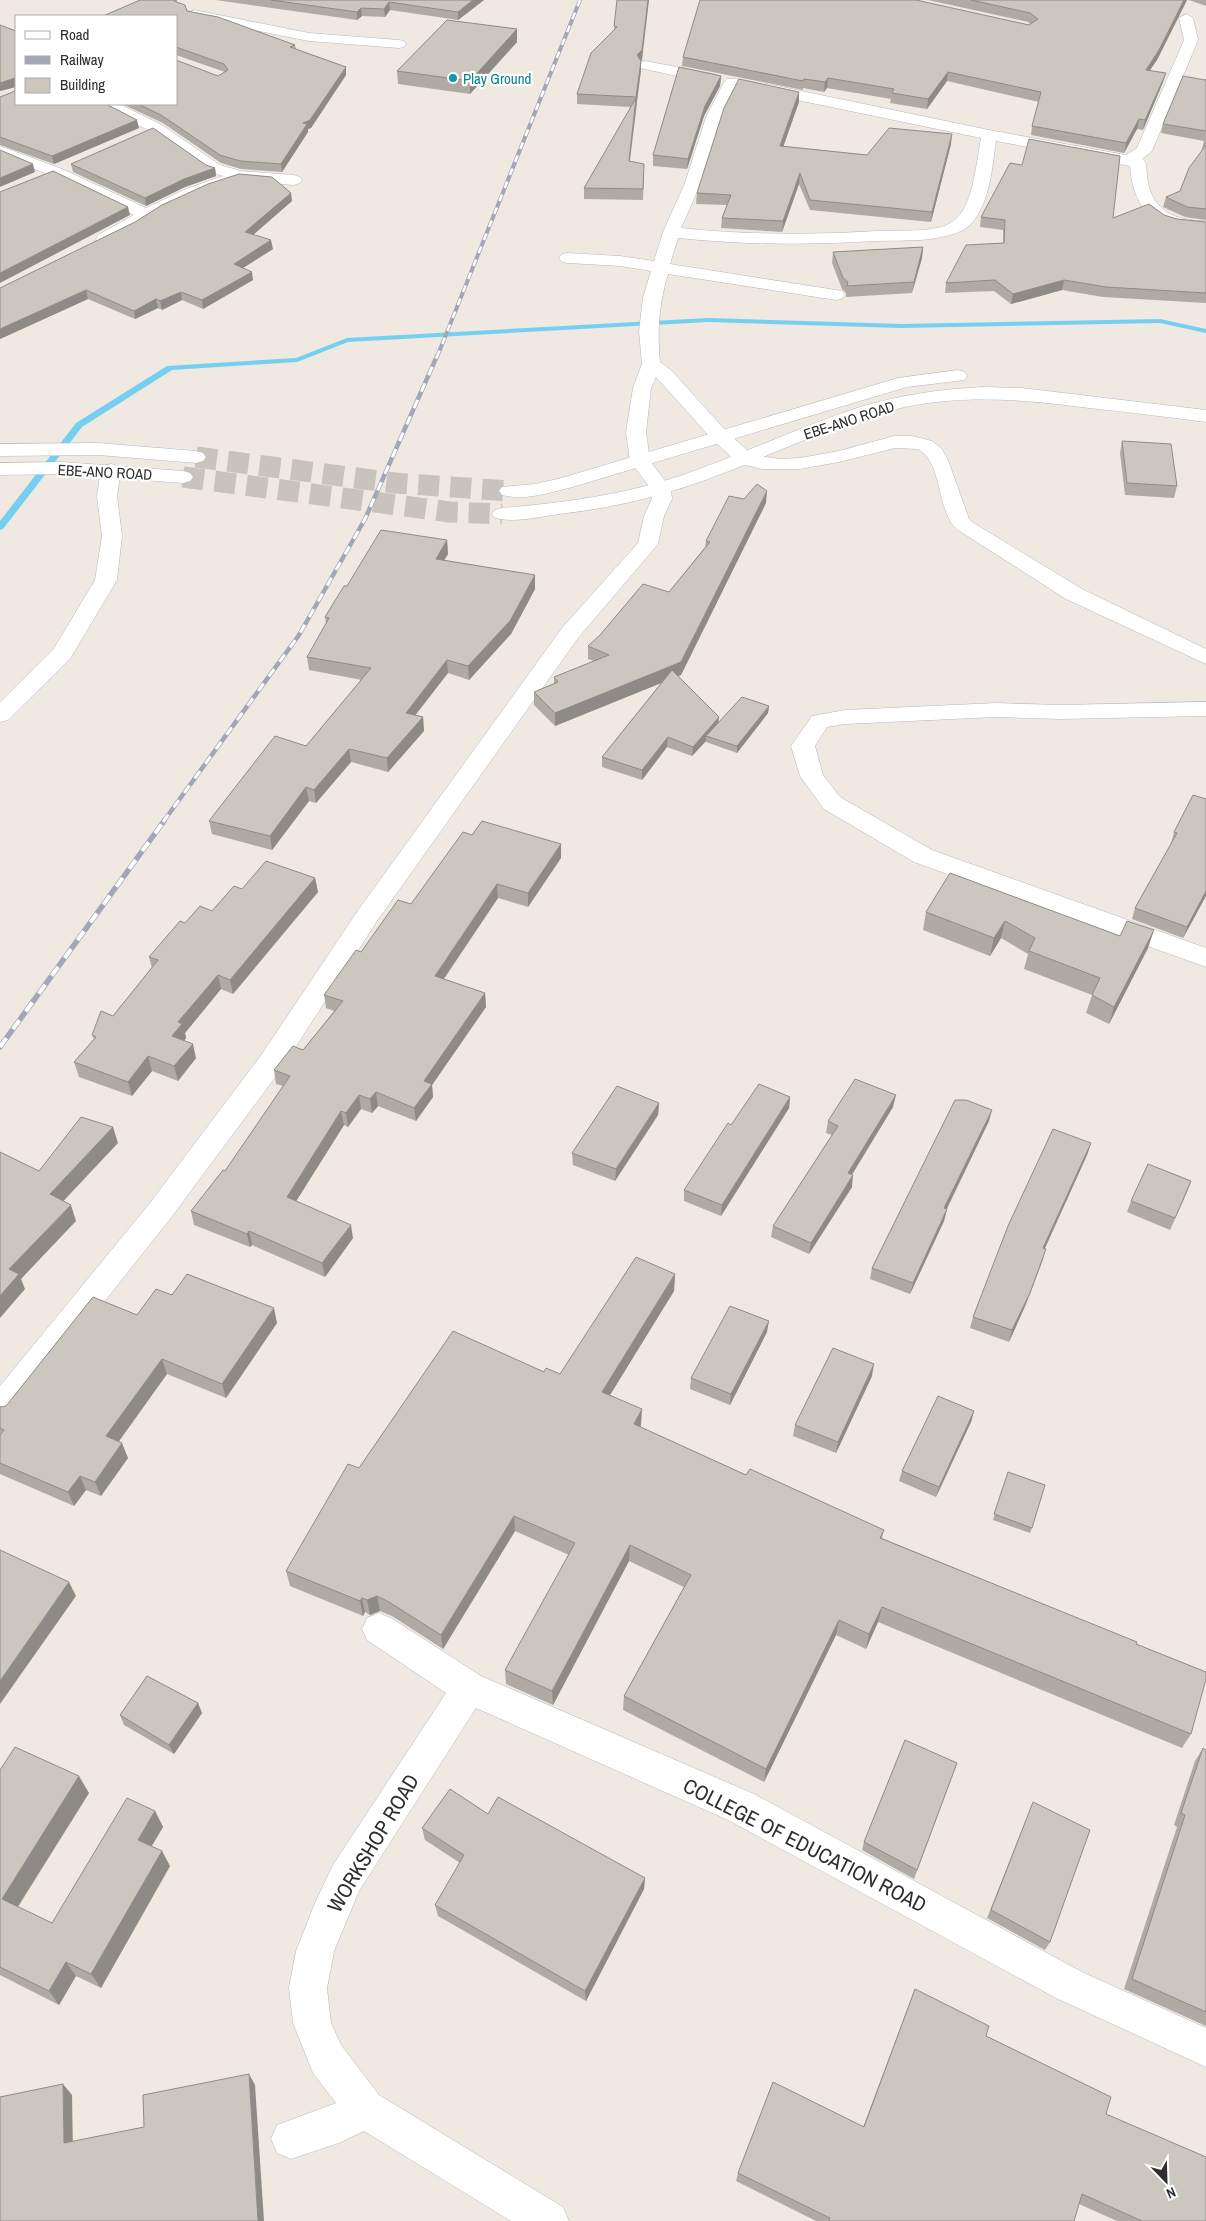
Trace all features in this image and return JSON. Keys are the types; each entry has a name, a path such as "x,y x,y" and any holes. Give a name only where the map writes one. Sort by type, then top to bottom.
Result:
{"street":[{"path":"214,4 189,16 309,37 399,44"},
{"path":"1128,160 1144,151 1192,40 1195,17"},
{"path":"645,65 989,135 1128,160 1138,163 1146,203 1155,214 1180,224 1206,226"},
{"path":"0,1409 160,1210 260,1077 368,915 570,633 648,544 654,516 662,499 661,488 640,461 636,432 642,388 651,364 648,331 652,298 671,232 694,183 714,117 732,82"},
{"path":"109,105 156,128 214,168 240,176 294,180"},
{"path":"138,136 156,128"},
{"path":"671,232 714,238 782,240 928,234 953,228 970,214 983,172 989,135"},
{"path":"0,151 56,172 146,214"},
{"path":"32,182 74,164"},
{"path":"87,248 130,225 146,214 193,190 214,182 240,176"},
{"path":"568,258 620,261 836,296"},
{"path":"651,364 670,381 744,459 804,464 894,442 907,441 928,446 934,452 947,482 960,522 965,526 1074,594 1206,658"},
{"name":"EBE-ANO ROAD","path":"509,491 534,490 562,484 905,382 946,377 996,376 1206,398"},
{"name":"EBE-ANO ROAD","path":"502,514 537,511 595,502 661,488 744,459 869,411 949,394 971,392 1022,394 1206,416"},
{"name":"EBE-ANO ROAD","path":"0,450 57,448 154,452 196,457"},
{"name":"EBE-ANO ROAD","path":"0,469 62,468 111,470 183,477"},
{"path":"0,715 62,654 106,580 112,536 107,496 111,470"},
{"path":"1206,709 1060,712 996,710 845,717 820,721 803,746 812,776 832,803 922,856 1206,958"},
{"name":"COLLEGE OF EDUCATION ROAD","path":"378,1630 469,1688 741,1807 1069,1985 1206,2048"},
{"name":"WORKSHOP ROAD","path":"469,1688 346,1878 314,1951 308,1988 312,2023 327,2059 365,2109 550,2221"},
{"path":"292,2139 339,2123 365,2109"}],"building":[{"path":"140,0 174,0 185,5 187,11 218,17 295,45 290,47 346,67 310,120 303,123 307,124 281,164 240,161 220,155 161,115 140,105 178,105 178,61 218,76 228,70 224,64 178,48 178,15 105,15"},
{"path":"271,0 473,0 458,12 389,2 384,9 361,8 357,12"},
{"path":"617,0 648,0 642,50 637,55 641,61 636,97 577,94 591,53 617,27 614,26"},
{"path":"700,0 916,0 1029,25 1038,19 1030,13 971,0 1184,0 1159,50 1146,70 1166,73 1145,120 1139,119 1126,143 1032,126 1041,92 948,72 928,99 892,93 894,89 828,78 825,82 804,79 803,81 683,57"},
{"path":"447,20 517,29 470,81 397,71"},
{"path":"0,25 15,31 15,78 0,83"},
{"path":"679,67 721,76 705,106 688,159 653,155"},
{"path":"1183,76 1206,79 1206,131 1163,124"},
{"path":"739,79 799,92 780,146 867,155 889,128 952,134 932,212 810,200 800,173 783,221 722,218 731,195 697,193 724,108"},
{"path":"15,91 15,105 108,105 137,120 52,156 0,137 0,97"},
{"path":"636,98 629,161 644,164 643,189 584,188"},
{"path":"153,128 206,165 215,168 184,179 145,198 71,164"},
{"path":"1029,139 1120,156 1113,218 1149,204 1164,215 1177,219 1206,222 1206,293 1106,287 1064,280 1013,294 995,280 946,283 966,245 1004,243 1005,220 981,217 1010,163 1022,165"},
{"path":"1206,145 1206,209 1187,207 1166,197 1180,191 1189,168"},
{"path":"0,150 33,164 0,178"},
{"path":"53,171 128,207 0,273 0,192"},
{"path":"239,174 272,177 291,193 245,232 271,240 234,264 252,272 202,300 181,292 160,301 156,299 134,311 86,290 0,329 0,288 135,222 162,205 208,184"},
{"path":"923,247 914,282 847,286 848,282 843,278 833,252"},
{"path":"1122,441 1171,444 1177,486 1127,483"},
{"path":"757,484 767,491 681,662 555,713 534,692 558,682 554,677 609,655 588,646 600,635 643,584 669,592 710,542 706,541 729,496 744,499"},
{"path":"381,530 447,540 436,559 535,575 510,621 468,666 447,660 406,713 423,717 387,758 349,749 314,790 306,787 270,836 209,821 275,736 306,746 371,668 307,657 329,618 325,617 344,586 347,586"},
{"path":"672,670 719,717 693,747 668,737 642,770 602,757"},
{"path":"742,697 769,706 737,746 706,736"},
{"path":"1193,795 1206,799 1206,891 1187,927 1135,908 1177,833 1174,832"},
{"path":"482,821 561,844 528,893 497,884 435,976 485,993 424,1081 432,1084 414,1108 376,1092 370,1099 359,1095 346,1113 341,1111 287,1197 351,1225 322,1263 249,1231 247,1234 191,1211 223,1170 225,1171 290,1076 274,1070 293,1046 303,1050 343,1001 324,995 356,950 361,952 398,900 411,904 463,832 472,835"},
{"path":"266,861 315,878 230,980 218,975 178,1022 182,1024 172,1036 193,1044 174,1066 148,1056 128,1082 74,1062 96,1037 92,1035 101,1011 113,1016 158,960 149,957 180,921 185,923 200,906 212,911 234,886 242,889"},
{"path":"950,873 1120,936 1127,921 1154,930 1114,1007 1092,995 1100,978 1029,951 1035,938 1005,921 994,938 926,912"},
{"path":"855,1079 896,1095 848,1173 853,1175 811,1243 773,1226 838,1126 828,1121"},
{"path":"759,1084 790,1097 722,1205 684,1190 728,1123 731,1125"},
{"path":"617,1086 659,1103 616,1169 572,1153"},
{"path":"955,1100 966,1100 992,1110 944,1208 947,1209 913,1283 872,1268"},
{"path":"81,1117 113,1127 50,1194 71,1205 9,1269 19,1274 0,1296 0,1152 39,1171"},
{"path":"1053,1129 1091,1143 1043,1248 1046,1249 1030,1293 1012,1330 973,1317 1008,1226"},
{"path":"1148,1164 1191,1181 1175,1218 1131,1201"},
{"path":"636,1257 675,1274 602,1392 642,1409 634,1424 746,1475 750,1469 884,1530 880,1538 1137,1642 1136,1644 1206,1672 1206,1679 1191,1734 882,1607 869,1634 839,1620 766,1769 624,1696 691,1575 630,1545 552,1691 505,1670 575,1543 514,1516 441,1635 377,1596 367,1600 362,1598 360,1601 286,1571 348,1464 359,1468 453,1331 544,1372 546,1368 560,1374"},
{"path":"187,1274 274,1308 222,1384 162,1359 106,1436 122,1443 95,1482 80,1476 68,1492 0,1463 0,1435 4,1430 0,1428 0,1407 6,1406 93,1297 137,1315 156,1289 172,1295"},
{"path":"730,1306 769,1321 731,1394 691,1378"},
{"path":"833,1348 874,1364 838,1442 795,1425"},
{"path":"938,1396 974,1411 939,1487 902,1471"},
{"path":"1008,1472 1045,1485 1032,1528 994,1514"},
{"path":"0,1550 69,1582 0,1681"},
{"path":"147,1676 198,1703 169,1745 120,1715"},
{"path":"905,1740 957,1763 917,1870 864,1842"},
{"path":"15,1747 79,1776 2,1899 52,1923 127,1798 155,1811 138,1840 162,1851 91,1974 66,1962 49,1991 0,1967 0,1770"},
{"path":"1203,1748 1206,1750 1206,2012 1132,1979 1185,1815 1181,1813"},
{"path":"450,1789 488,1814 498,1797 645,1878 585,1991 435,1905 464,1855 422,1828"},
{"path":"1033,1802 1090,1830 1050,1942 991,1910"},
{"path":"915,1989 989,2026 986,2036 1111,2097 1106,2114 1206,2157 1206,2221 1142,2221 1082,2194 1074,2221 829,2221 830,2218 738,2173 773,2082 864,2127"},
{"path":"249,2074 258,2221 0,2221 0,2097 63,2084 64,2143 144,2127 143,2095"}],"waterway":[{"path":"0,527 79,425 170,368 297,360 347,340 708,320 901,326 1160,321 1206,331"}],"tunnel":[{"path":"196,457 395,483 509,491"},
{"path":"183,477 450,512 502,514"}],"railway":[{"path":"437,357 580,0"},
{"path":"163,822 299,635 365,519 437,356"},
{"path":"0,1047 164,821"}],"place":[{"name":"Play Ground","path":"453,78"}]}
